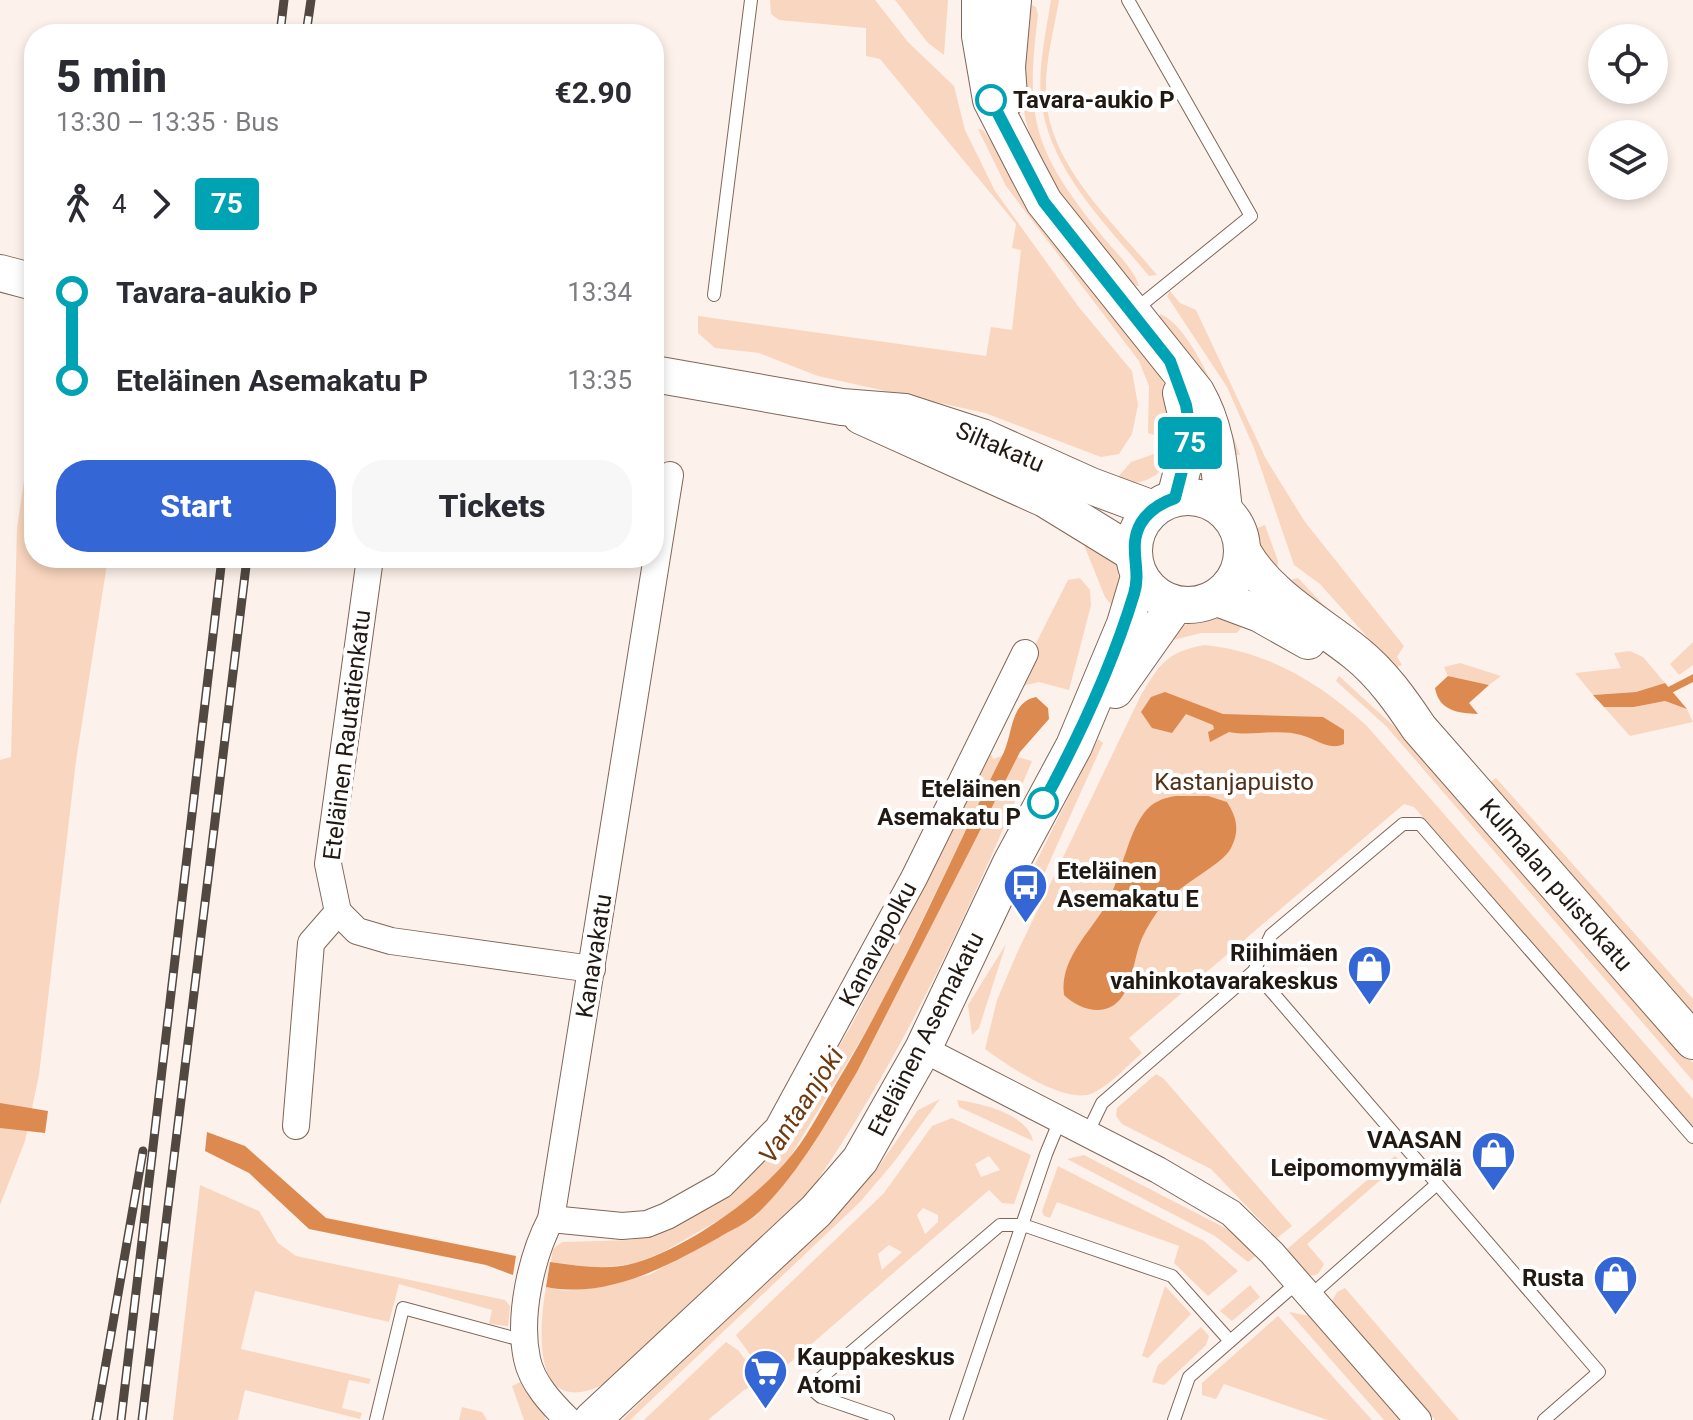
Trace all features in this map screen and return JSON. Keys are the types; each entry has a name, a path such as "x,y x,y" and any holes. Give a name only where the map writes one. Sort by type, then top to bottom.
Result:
{"street":[{"path":"980,0 980,36 991,100 1044,202 1130,314 1196,392 1213,426 1224,510"},
{"path":"1013,0 1007,67 1015,146"},
{"path":"1164,503 1201,499 1224,510 1234,522 1243,552 1236,578 1217,598 1189,606 1175,605 1149,590 1136,565 1142,521 1164,503 1191,436 1186,405 1170,361"},
{"name":"Siltakatu","path":"664,376 842,407 905,412 944,423 1101,491 1164,503"},
{"name":"Siltakatu","path":"842,407 1045,499 1136,565"},
{"name":"Kanavakatu","path":"664,513 670,475"},
{"name":"Kulmalan puistokatu","path":"1243,552 1256,574 1274,592 1359,655 1393,690 1419,728 1693,1041"},
{"name":"Eteläinen Asemakatu","path":"592,1420 839,1186 874,1137 923,1049 1011,863 1074,746 1125,624 1136,565"},
{"name":"Eteläinen Rautatienkatu","path":"338,912 328,864 369,568"},
{"name":"Kanavakatu","path":"568,1420 539,1386 527,1361 525,1342 529,1292 538,1243 551,1219 655,568"},
{"name":"Kulmalan puistokatu","path":"1217,598 1260,614 1322,649 1419,728"},
{"name":"Eteläinen Asemakatu","path":"1074,746 1175,605"},
{"name":"Kanavapolku","path":"551,1219 622,1226 647,1224 667,1216 722,1185 778,1128 914,878 1025,653"},
{"path":"296,1126 311,943 338,912 357,931 391,941 592,969"},
{"path":"923,1049 1169,1176 1231,1213 1304,1289 1418,1420"}],"lane":[{"path":"714,295 751,0"},
{"path":"1128,0 1251,216 1130,314"},
{"path":"1087,1134 1102,1103 1254,971 1271,935 1403,824 1420,824 1693,1137"},
{"path":"1254,971 1599,1372 1544,1420"},
{"path":"956,1420 1060,1120"},
{"path":"1174,1420 1189,1377 1230,1341 1304,1289 1437,1184"},
{"path":"888,1420 821,1397 815,1392 815,1383 1000,1225 1023,1225 1172,1276 1230,1341"},
{"path":"376,1420 403,1308 525,1342"}],"green space":[{"path":"770,0 875,0 908,42 954,86 965,130 995,191 1078,306 1132,371 1138,405 1132,434 1119,454 1101,457 985,413 818,376 759,353 715,348 698,333 698,316 986,356 991,327 1012,330 1021,250 1012,248 1016,224 880,59 866,56 866,28 779,20 771,14"},
{"path":"895,0 948,0 944,55 928,43"},
{"path":"1051,0 1059,0 1048,58 1046,92 1049,118 1057,143 1086,191 1157,275 1149,276 1098,216 1067,172 1055,148 1046,124 1040,86"},
{"path":"1024,1 1036,7 1038,15 1034,51 1034,107 1047,154 1077,203 1127,265 1139,286 1132,285 1079,222 1036,152 1022,99"},
{"path":"978,129 983,130 1157,370 1172,400 1176,442 1148,433 1149,386 1139,361 1006,186"},
{"path":"1170,291 1180,303 1196,310 1266,459 1305,522 1404,646 1397,657 1402,665 1395,668 1320,584 1294,565 1254,448 1227,387 1167,296"},
{"path":"1160,314 1186,337 1198,356 1219,399 1240,455 1229,454 1159,318"},
{"path":"1154,454 1172,457 1160,471 1146,480 1112,484 1131,462"},
{"path":"24,480 24,568 106,568 76,761 39,1075 25,1141 0,1205 0,760 11,757 17,528"},
{"path":"1265,525 1278,561 1277,570 1258,546 1255,529"},
{"path":"1082,540 1115,561 1122,590 1113,607 1105,597"},
{"path":"1080,578 1090,590 1091,605 1069,690 1039,682 1018,687 1025,665 1068,580"},
{"path":"1298,578 1371,655 1285,589 1291,580"},
{"path":"1216,617 1248,619 1237,633 1201,633 1169,641 1180,626"},
{"path":"1693,642 1693,665 1679,675 1670,664"},
{"name":"Kastanjapuisto","path":"1204,645 1227,648 1272,662 1312,683 1367,726 1693,1099 1693,1128 1414,807 1404,804 1129,1038 1142,1053 1099,1090 1082,1095 1053,1089 985,1049 997,1000 1017,953 1140,697 1153,676 1172,656"},
{"path":"1630,651 1643,657 1665,683 1636,692 1593,695 1575,673 1621,668 1614,653"},
{"path":"1460,663 1501,676 1489,685 1448,676 1444,667"},
{"path":"1339,676 1421,751 1693,1063 1693,1081 1386,726 1336,681"},
{"path":"1665,701 1687,709 1693,722 1630,736 1604,707 1634,707"},
{"path":"1098,739 1103,743 1031,903 1027,901 1034,866"},
{"path":"988,747 993,759 1002,756 878,1011 787,1162 756,1193 724,1217 663,1252 633,1264 595,1268 551,1262 553,1249 562,1242 632,1240 659,1233 720,1201 815,1086 850,1028 906,920"},
{"path":"1017,757 1032,761 961,923 879,1081 817,1181 769,1234 609,1380 579,1392 562,1390 551,1380 542,1345 546,1287 566,1291 649,1275 756,1216 857,1072"},
{"path":"1496,778 1693,999 1693,1023 1489,783"},
{"path":"1006,944 979,1028 972,1035 968,1005"},
{"path":"1156,1074 1163,1078 1292,1226 1277,1238 1211,1169 1122,1124 1116,1116 1117,1108"},
{"path":"940,1099 860,1202 630,1420 622,1420 874,1173 918,1110"},
{"path":"957,1100 990,1107 1013,1117 1029,1132 1033,1141 959,1107"},
{"path":"952,1118 1031,1155 1014,1204 1002,1203 989,1190 792,1361 772,1376 763,1373 736,1335 884,1193 932,1126","holes":["989,1156 1000,1170 981,1177 975,1164","923,1208 938,1215 938,1222 925,1234 917,1215","889,1245 902,1252 882,1270 878,1254"]},
{"path":"1084,1155 1231,1231 1257,1255 1248,1262 1215,1236 1067,1159"},
{"path":"1395,1156 1401,1162 1307,1244 1324,1264 1318,1274 1310,1276 1286,1250"},
{"path":"1058,1166 1204,1241 1238,1271 1208,1296 1174,1263 1179,1246 1057,1202 1050,1218 1044,1216 1042,1211"},
{"path":"200,1185 259,1211 278,1243 296,1256 505,1300 510,1306 508,1326 489,1324 492,1310 399,1284 389,1322 255,1291 241,1349 371,1379 369,1384 349,1380 342,1408 362,1413 360,1419 245,1390 238,1420 173,1420"},
{"path":"1250,1285 1260,1297 1232,1321 1220,1311"},
{"path":"1165,1286 1191,1314 1148,1358 1142,1356"},
{"path":"1345,1288 1459,1420 1435,1420 1332,1301 1337,1292"},
{"path":"1289,1312 1310,1316 1402,1420 1384,1420"},
{"path":"1278,1316 1372,1420 1328,1420 1224,1384 1216,1399 1202,1395 1202,1383"},
{"path":"1201,1327 1209,1336 1206,1345 1164,1385 1152,1382 1158,1365"},
{"path":"726,1342 739,1351 760,1382 744,1390 708,1420 644,1420"},
{"path":"523,1381 541,1404 546,1420 524,1420 512,1386"},
{"path":"462,1407 482,1412 487,1420 459,1420"}],"shaded area":[{"path":"1448,676 1489,685 1469,703 1478,714 1450,709 1441,702 1435,688"},
{"path":"1665,683 1687,709 1665,701 1634,707 1604,707 1593,695 1636,692"},
{"path":"1165,692 1223,714 1323,717 1344,730 1344,744 1328,745 1283,732 1229,732 1210,742 1208,732 1214,729 1213,725 1186,714 1172,733 1152,728 1141,712 1151,697"},
{"path":"1036,697 1048,708 1049,719 1020,752 857,1072 788,1180 750,1220 657,1269 635,1278 591,1288 569,1290 546,1287 550,1262 614,1267 635,1263 675,1247 736,1208 793,1154 860,1042 903,960 1004,752 1017,711"},
{"path":"1176,796 1208,796 1227,802 1236,825 1234,842 1226,855 1177,891 1158,910 1142,938 1129,983 1120,999 1101,1010 1081,1006 1064,995 1067,967 1111,895 1138,822 1158,801"},
{"path":"0,1103 48,1111 45,1133 0,1128"},
{"path":"207,1132 245,1146 326,1218 516,1256 513,1275 486,1265 309,1229 249,1173 205,1151"}],"waterway":[{"name":"Vantaanjoki","path":"1664,693 1693,678"}],"railway":[{"path":"281,24 284,0"},
{"path":"307,24 311,0"},
{"path":"121,1420 221,568"},
{"path":"142,1420 246,568"},
{"path":"96,1420 143,1151"}],"bus line":[{"name":"75","path":"991,100 1044,202 1170,361 1190,420 1189,454 1175,498 1153,509 1142,521 1135,536 1133,553 1139,577 1125,624 1074,746 1043,803"}],"place":[{"name":"Tavara-aukio P","path":"991,100"},
{"name":"Eteläinen Asemakatu P","path":"1043,803"},
{"name":"Eteläinen Asemakatu E","path":"1026,924"},
{"name":"Riihimäen vahinkotavarakeskus","path":"1369,1006"},
{"name":"VAASAN Leipomomyymälä","path":"1493,1193"},
{"name":"Rusta","path":"1615,1317"},
{"name":"Kauppakeskus Atomi","path":"766,1410"}]}
